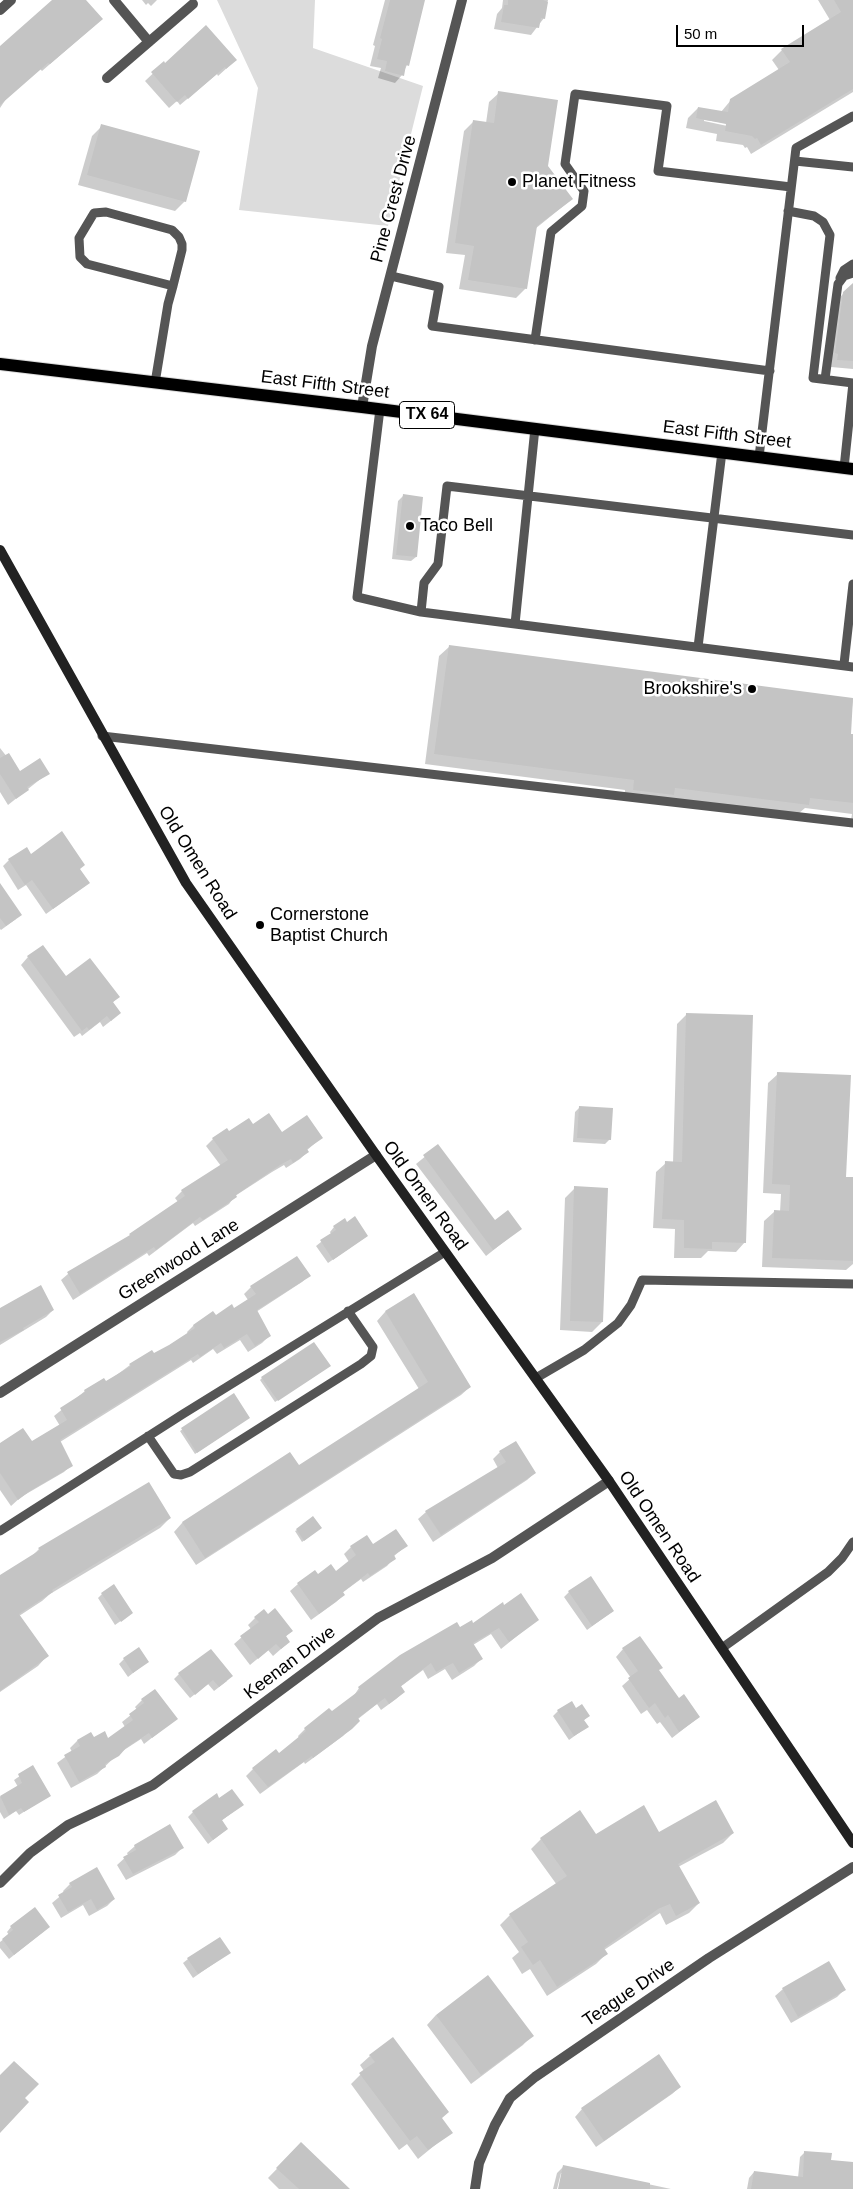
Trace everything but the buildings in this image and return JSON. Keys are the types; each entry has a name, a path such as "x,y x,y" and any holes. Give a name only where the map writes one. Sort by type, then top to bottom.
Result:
{"main road":[{"name":"East Fifth Street","path":"0,364 535,428 849,469"}],"street":[{"path":"0,10 11,0"},
{"path":"114,0 149,42"},
{"name":"Pine Crest Drive","path":"362,407 372,346 462,0"},
{"path":"107,78 192,4"},
{"name":"Old Omen Road","path":"0,550 102,736 186,883 376,1155 609,1481 853,1842"},
{"name":"Greenwood Lane","path":"0,1393 376,1155"},
{"name":"Keenan Drive","path":"0,1883 30,1853 68,1825 153,1785 378,1618 492,1558 609,1481"},
{"name":"Teague Drive","path":"475,2189 479,2163 492,2132 510,2098 535,2077 701,1964 853,1867"}],"lane":[{"path":"535,340 551,232 582,206 584,191 565,164 575,94 667,106 658,171 791,187"},
{"path":"759,457 796,148 853,116"},
{"path":"794,161 853,167"},
{"path":"788,211 814,216 826,226 830,236 812,378 853,383 849,469"},
{"path":"155,383 173,286 182,250 180,237 172,230 106,212 94,213 79,238 80,257 86,264 173,286"},
{"path":"825,379 838,284 842,274 853,264"},
{"path":"838,284 844,276 853,273"},
{"path":"391,276 439,287 432,326 770,371"},
{"path":"380,409 357,597 421,612 849,666 853,584"},
{"path":"515,624 535,428"},
{"path":"698,647 722,452"},
{"path":"421,612 424,584 438,564 447,486 853,535"},
{"path":"102,736 853,823"},
{"path":"0,1531 148,1436 445,1252"},
{"path":"536,1378 584,1350 618,1323 631,1305 642,1280 853,1284"},
{"path":"148,1436 174,1474 182,1475 190,1472 371,1356 373,1347 348,1311"},
{"path":"722,1648 828,1572 842,1558 853,1542"}],"shaded area":[{"path":"217,0 315,0 313,48 423,86 388,226 239,210 258,88"}],"place":[{"name":"Planet Fitness","path":"512,182"},
{"name":"Taco Bell","path":"410,526"},
{"name":"Brookshire's","path":"752,689"},
{"name":"Cornerstone Baptist Church","path":"260,925"}]}
